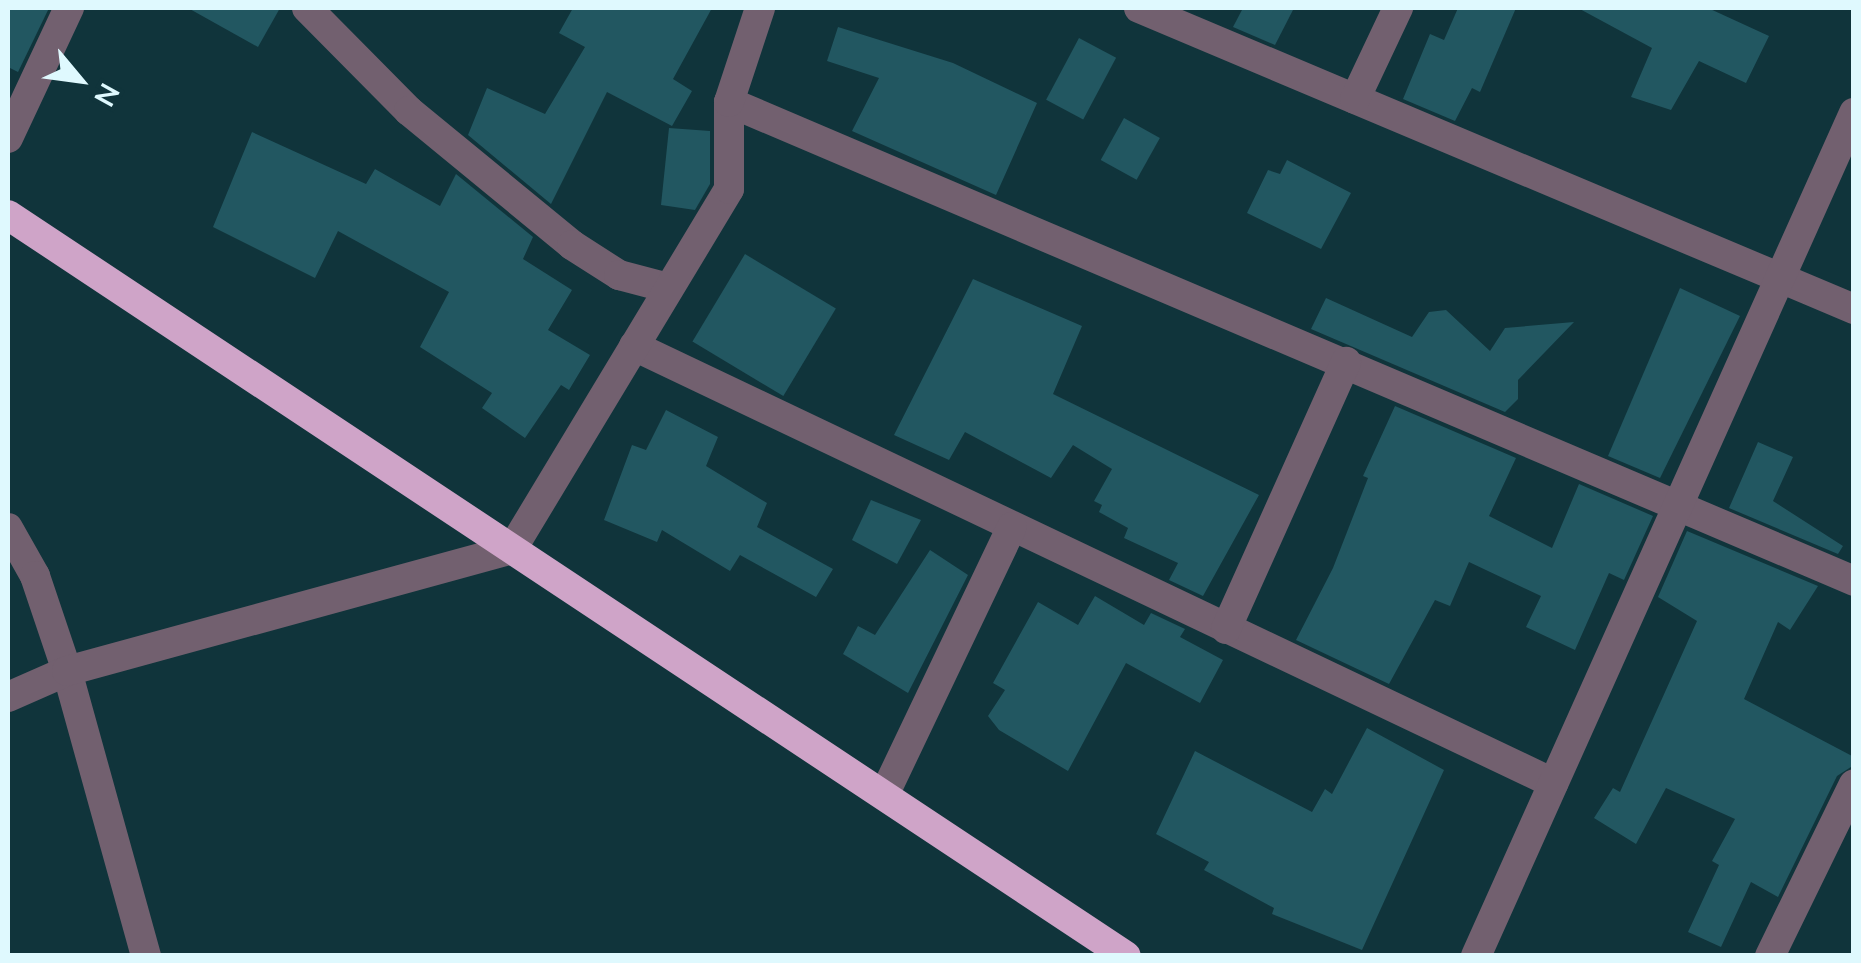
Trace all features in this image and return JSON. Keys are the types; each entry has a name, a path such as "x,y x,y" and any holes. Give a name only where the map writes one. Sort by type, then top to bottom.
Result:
{"highway":[{"path":"8,215 1126,956"}],"street":[{"path":"8,138 69,8"},
{"path":"307,8 409,111 572,244 619,275 668,288"},
{"path":"8,697 67,671 512,549 729,189 729,102 760,8"},
{"path":"1139,8 1854,309"},
{"path":"1354,99 1398,8"},
{"path":"729,102 1854,581"},
{"path":"1476,956 1854,112"},
{"path":"634,346 1553,783"},
{"path":"1226,628 1346,362"},
{"path":"884,794 1012,527"},
{"path":"8,528 35,576 67,671 146,956"},
{"path":"1770,956 1854,784"}],"building":[{"path":"8,8 49,8 18,72 8,67"},
{"path":"188,8 280,8 258,47"},
{"path":"573,8 712,8 673,79 692,91 672,126 607,92 551,204 468,135 487,88 545,114 585,47 559,33"},
{"path":"1243,8 1294,8 1275,45 1233,27"},
{"path":"1458,8 1516,8 1480,92 1472,88 1455,121 1403,99 1430,34 1444,40"},
{"path":"1578,8 1708,8 1769,36 1746,83 1699,61 1671,110 1631,97 1652,48"},
{"path":"838,27 953,63 1037,103 996,195 852,131 879,78 827,61"},
{"path":"1079,38 1116,58 1083,120 1046,100"},
{"path":"1124,118 1160,138 1137,180 1101,160"},
{"path":"669,128 710,131 710,184 695,210 661,205"},
{"path":"252,132 366,184 375,169 440,206 456,174 533,237 523,259 572,290 548,330 590,355 569,390 561,385 525,438 482,408 492,393 420,347 449,292 338,231 315,278 213,227"},
{"path":"1287,160 1351,193 1321,249 1247,213 1268,170 1280,174"},
{"path":"745,254 836,309 783,396 692,341"},
{"path":"973,279 1082,326 1053,394 1259,495 1203,596 1169,580 1178,563 1124,538 1128,528 1099,512 1102,505 1094,501 1112,469 1073,445 1051,478 965,432 949,460 894,435"},
{"path":"1680,288 1740,316 1660,478 1608,456"},
{"path":"1326,298 1412,337 1429,312 1446,310 1490,351 1505,328 1574,322 1518,380 1518,399 1505,412 1311,329"},
{"path":"1395,406 1516,458 1489,516 1552,548 1579,484 1653,516 1624,580 1609,573 1575,650 1526,627 1541,596 1469,562 1450,606 1435,600 1389,684 1296,640 1333,568 1368,478 1363,476"},
{"path":"666,410 718,437 706,466 767,503 757,527 833,569 816,597 740,555 730,571 662,530 657,542 604,520 632,445 646,450"},
{"path":"1758,442 1793,457 1773,501 1843,546 1838,554 1729,508"},
{"path":"871,500 921,520 897,564 852,540"},
{"path":"1687,531 1818,586 1790,630 1778,622 1744,699 1854,757 1854,765 1837,776 1778,897 1751,882 1721,947 1688,932 1719,865 1712,861 1735,819 1666,788 1636,844 1594,818 1613,788 1620,792 1697,621 1658,597"},
{"path":"930,550 968,575 908,693 843,654 858,626 875,635"},
{"path":"1095,596 1144,625 1151,613 1185,629 1180,637 1223,660 1200,703 1126,663 1068,771 999,730 988,716 1005,690 993,683 1038,602 1078,625"},
{"path":"1367,728 1444,770 1362,950 1272,914 1274,908 1204,870 1209,862 1156,834 1195,751 1312,812 1325,789 1332,794"}]}
